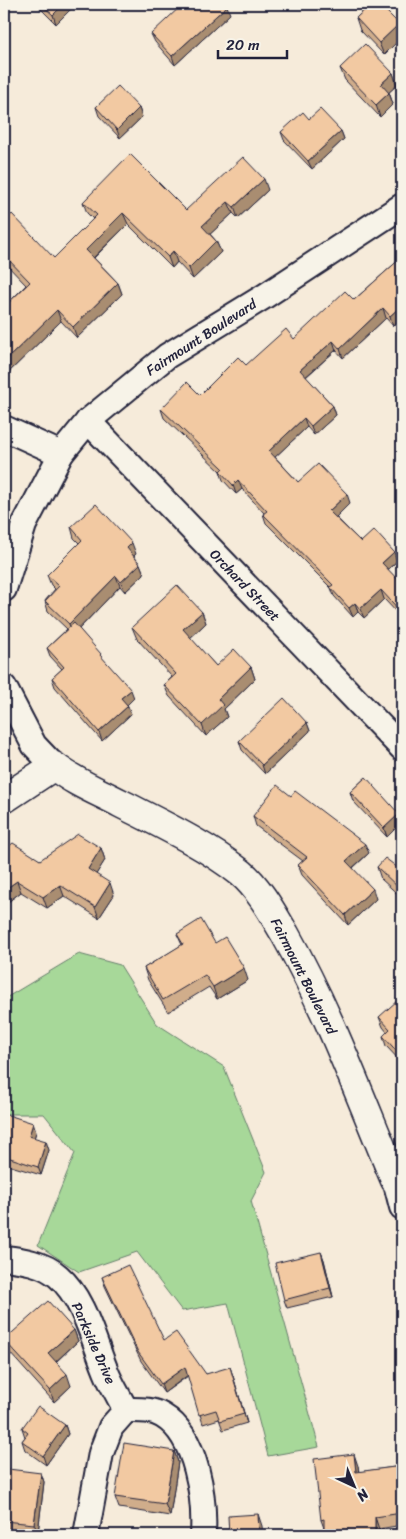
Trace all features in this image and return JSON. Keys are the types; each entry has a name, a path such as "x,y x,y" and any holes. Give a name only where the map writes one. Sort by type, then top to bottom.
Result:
{"street":[{"name":"Fairmount Boulevard","path":"4,589 24,525 61,454 88,421 167,356 266,296 402,206"},
{"name":"Orchard Street","path":"88,421 402,748"},
{"path":"4,428 61,454"},
{"name":"Fairmount Boulevard","path":"4,687 34,745 54,766 68,777 86,787 180,834 222,860 248,881 276,919 297,956 399,1176 402,1206"},
{"path":"4,799 54,766"},
{"name":"Parkside Drive","path":"4,1258 28,1261 44,1267 58,1276 68,1288 80,1307 109,1377 126,1410"},
{"path":"86,1535 101,1453 111,1428 126,1410 147,1410 164,1416 179,1431 192,1454 201,1492 204,1535"}],"green space":[{"path":"79,954 120,965 157,1024 224,1067 266,1172 251,1201 319,1447 268,1456 228,1303 182,1311 137,1252 79,1272 38,1245 75,1153 44,1114 4,1114 4,999"}],"building":[{"path":"41,4 64,4 53,15"},
{"path":"183,4 225,4 227,6 172,56 151,34"},
{"path":"371,4 379,4 399,24 379,43 356,18"},
{"path":"365,44 393,73 381,84 389,93 376,105 340,68"},
{"path":"118,86 139,108 117,130 96,107"},
{"path":"320,109 341,131 308,161 281,132 303,112 309,119"},
{"path":"130,154 186,210 243,157 264,179 234,207 228,202 202,226 216,241 189,268 173,251 168,257 123,213 86,250 118,283 73,327 57,310 4,362 4,307 30,282 4,255 4,222 12,214 54,258 97,215 83,202"},
{"path":"402,257 402,305 390,316 383,308 340,349 333,341 300,370 333,406 311,426 304,418 269,451 298,482 318,464 347,494 329,511 361,542 374,530 394,552 382,563 402,584 402,613 381,590 360,609 355,603 349,608 330,587 333,585 263,514 267,511 238,480 233,485 220,471 223,468 161,409 187,382 200,395 238,357 246,365 286,329 294,339 345,291 354,300"},
{"path":"96,504 132,543 127,548 140,564 121,582 116,576 69,624 45,601 59,586 47,575 82,540 71,527"},
{"path":"177,585 202,612 183,629 216,666 234,649 251,667 218,699 223,705 202,725 164,685 176,674 132,627"},
{"path":"74,623 131,690 121,698 128,706 99,732 52,678 64,667 47,648"},
{"path":"284,698 307,723 262,765 239,741"},
{"path":"366,777 399,814 384,828 350,792"},
{"path":"277,785 291,796 295,791 365,844 346,861 373,889 345,915 298,865 307,857 253,816"},
{"path":"78,834 101,848 88,869 110,883 95,907 60,885 43,897 17,881 4,890 4,850 13,843 40,860"},
{"path":"385,858 402,871 402,891 377,867"},
{"path":"201,919 215,943 225,937 244,968 213,987 205,975 163,1000 144,968 183,944 177,934"},
{"path":"398,1000 402,1005 402,1057 383,1036 390,1029 379,1017"},
{"path":"5,1114 33,1123 29,1136 46,1141 38,1167 4,1156"},
{"path":"321,1252 330,1288 284,1300 275,1263"},
{"path":"128,1265 164,1340 176,1332 206,1374 230,1367 244,1414 220,1421 216,1410 199,1415 185,1367 161,1384 138,1352 102,1277"},
{"path":"48,1301 74,1330 48,1353 67,1374 50,1390 4,1340"},
{"path":"38,1406 65,1425 43,1456 22,1441 28,1433 22,1428"},
{"path":"124,1443 174,1451 165,1504 115,1497"},
{"path":"354,1454 356,1472 402,1466 402,1513 375,1517 375,1535 324,1535 324,1519 321,1520 314,1459"},
{"path":"8,1469 41,1473 34,1524 4,1521"},
{"path":"258,1514 259,1535 229,1535 228,1516"}]}
